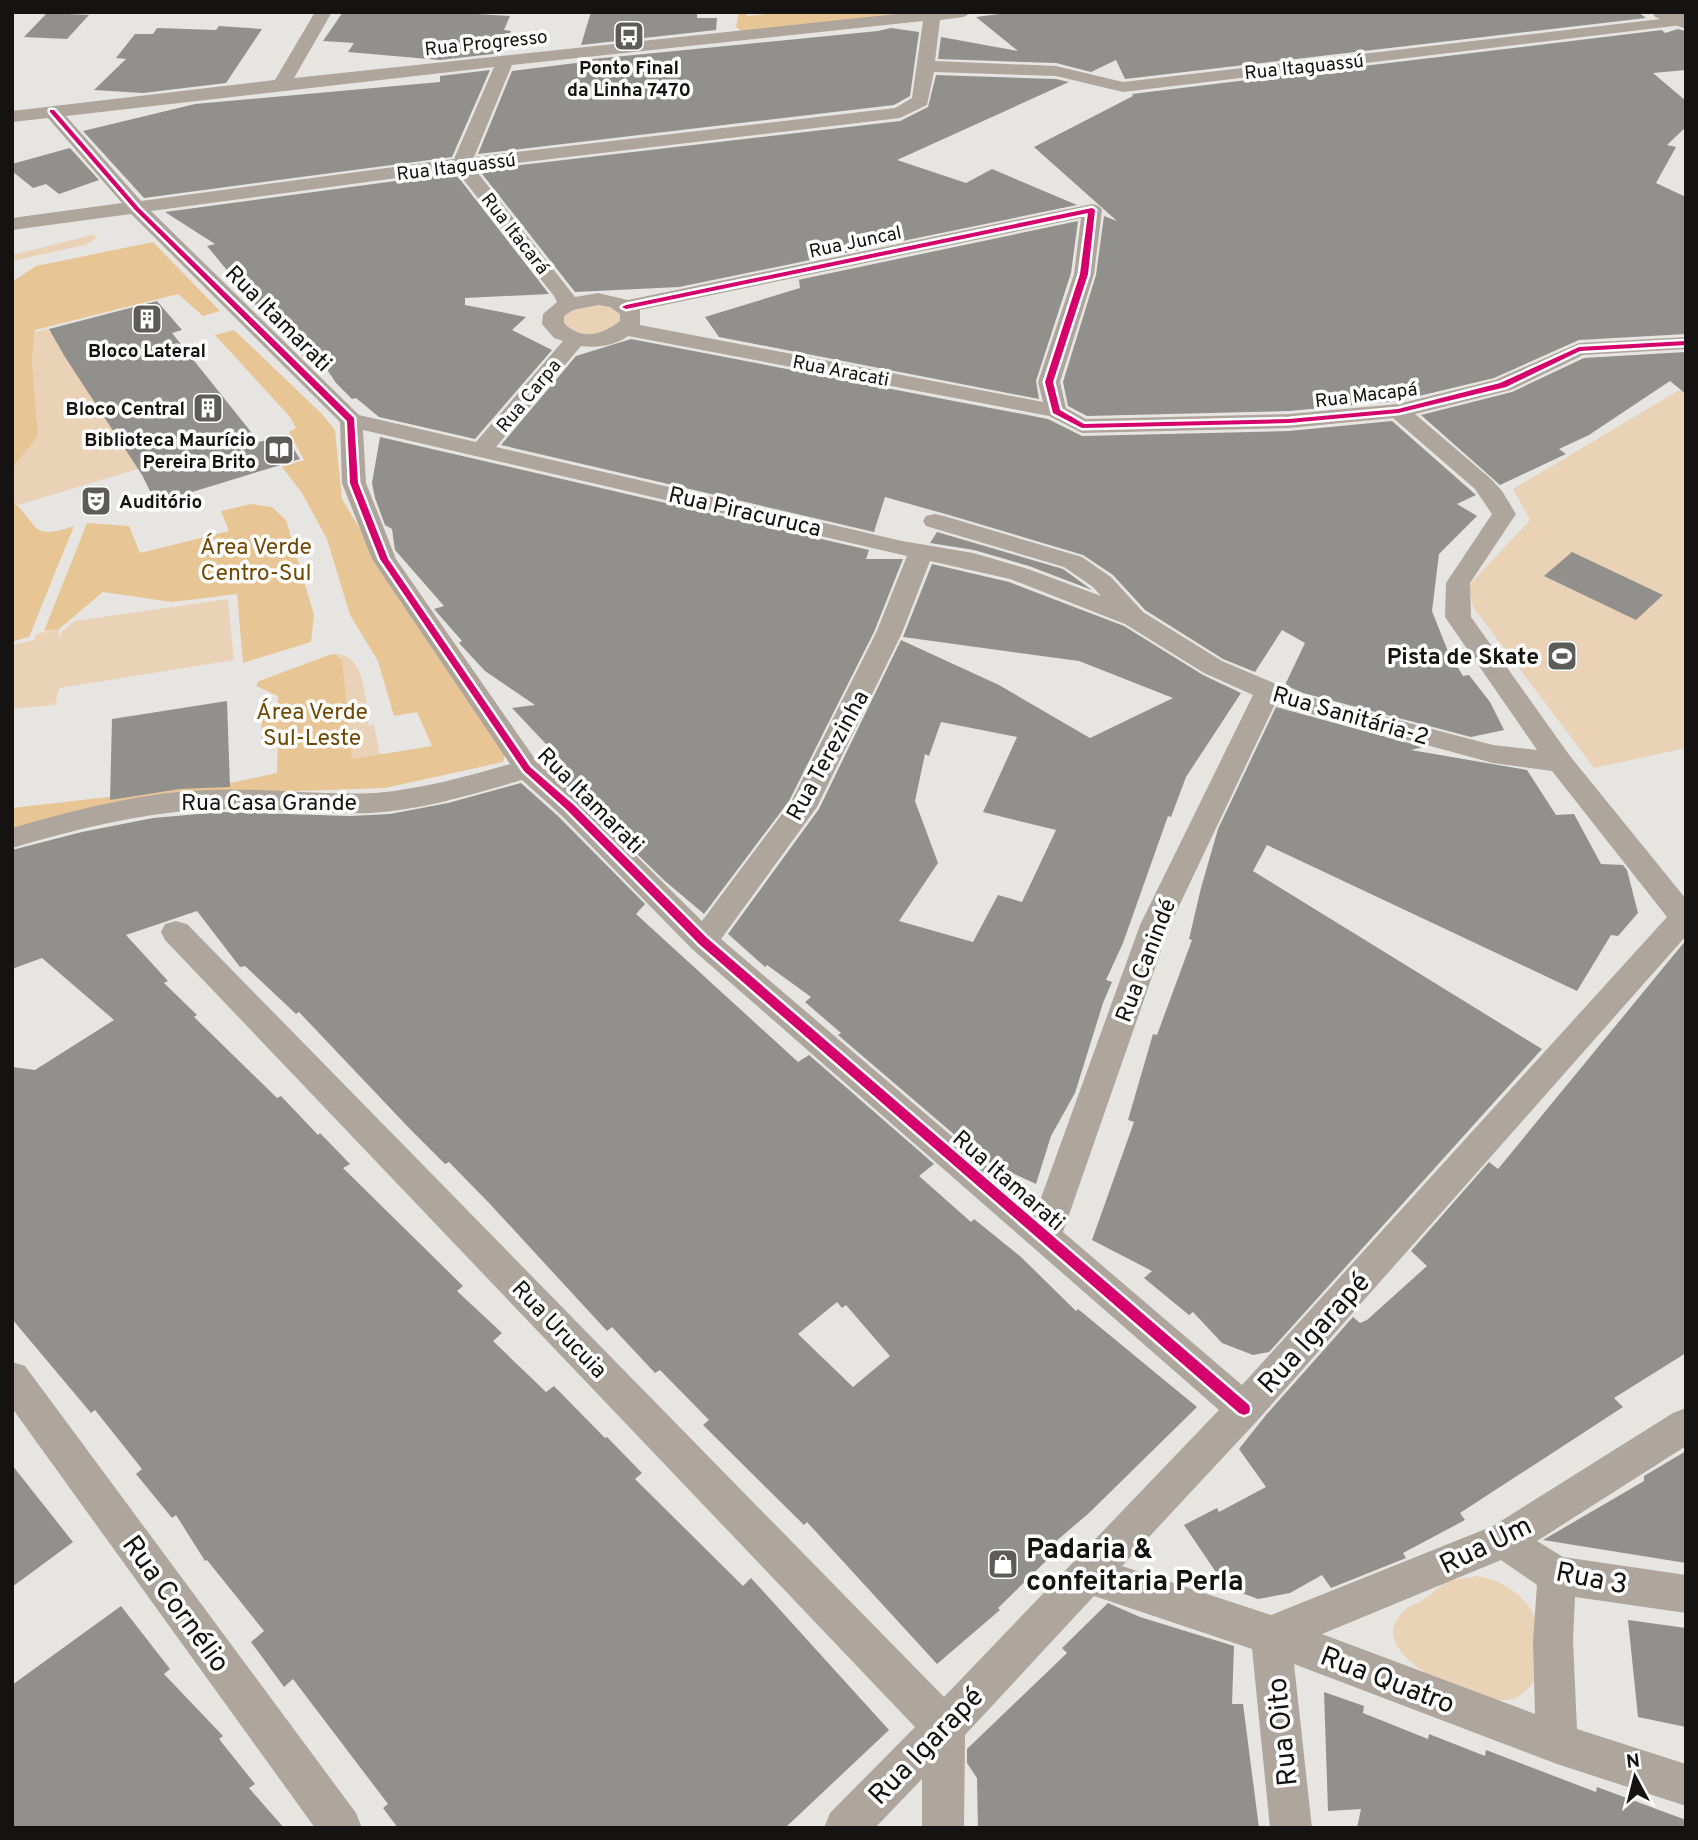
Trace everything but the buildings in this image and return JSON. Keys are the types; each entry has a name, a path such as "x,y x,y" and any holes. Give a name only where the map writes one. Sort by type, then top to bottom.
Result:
{"street":[{"path":"281,86 324,12"},
{"name":"Rua Progresso","path":"12,117 506,61 729,31 964,12"},
{"path":"926,66 933,14"},
{"name":"Rua Itaguassú","path":"12,224 461,164 900,113 921,101 926,66 1056,71 1123,87 1677,18"},
{"path":"461,164 506,61"},
{"name":"Rua Itamarati","path":"52,111 138,209 351,420 354,483 384,559 527,769 571,808 703,941 1244,1409"},
{"name":"Rua Itacará","path":"461,164 564,295 568,304"},
{"name":"Rua Juncal","path":"575,340 598,340 626,318 1092,210 1084,274 1049,382 1056,411"},
{"name":"Rua Aracati","path":"568,304 606,299 626,318 1056,411 1082,426"},
{"path":"568,304 555,313 551,323 555,330 575,340"},
{"name":"Rua Carpa","path":"481,450 575,340"},
{"name":"Rua Macapá","path":"1082,426 1289,421 1398,411 1503,385 1579,349 1686,343"},
{"path":"1398,411 1483,484 1494,496 1504,514 1458,583 1458,617 1560,763 1685,919"},
{"name":"Rua Piracuruca","path":"351,420 921,552 973,561 1019,574 1134,618"},
{"name":"Rua Sanitária-2","path":"934,521 1073,562 1102,582 1134,618 1213,667 1268,692 1294,702 1493,754 1560,763"},
{"name":"Rua Terezinha","path":"703,941 803,807 889,634 921,552"},
{"name":"Rua Canindé","path":"1044,1238 1155,925 1268,692"},
{"name":"Rua Casa Grande","path":"12,838 92,814 163,802 229,799 392,801 527,769"},
{"name":"Rua Igarapé","path":"845,1828 1089,1575 1244,1409 1685,919"},
{"name":"Rua Urucuia","path":"176,932 944,1727"},
{"name":"Rua Cornélio","path":"12,1378 341,1828"},
{"name":"Rua Um","path":"1271,1635 1507,1539 1686,1426"},
{"name":"Rua 3","path":"1507,1539 1519,1552 1557,1576 1686,1594"},
{"name":"Rua Quatro","path":"1089,1575 1271,1635 1557,1743 1686,1785"},
{"path":"1557,1576 1553,1641 1557,1743"},
{"name":"Rua Oito","path":"1271,1635 1292,1828"},
{"path":"943,1828 944,1727"}],"shaded area":[{"path":"92,235 98,237 85,245 12,261 12,255"},
{"path":"609,303 627,317 612,334 568,335 560,313 567,307"},
{"path":"49,329 138,469 18,505 12,500 12,468 38,436 32,361 35,332"},
{"path":"1686,386 1686,748 1594,768 1473,607 1469,585 1530,520 1513,489"},
{"path":"228,599 234,660 59,688 55,705 12,709 12,645 34,640 36,634 59,629 59,639 63,631 75,621"},
{"path":"336,654 346,656 354,662 359,671 369,726 374,725 380,755 352,759 340,656"},
{"path":"1476,1576 1490,1579 1516,1593 1534,1614 1539,1628 1542,1642 1538,1675 1527,1690 1514,1699 1499,1700 1453,1687 1429,1675 1409,1660 1396,1644 1394,1626 1406,1609 1445,1583"}],"green space":[{"path":"739,12 747,12 747,16 789,12 912,12 743,32 736,27"},
{"path":"153,242 220,311 203,316 178,294 35,330 32,361 38,436 12,468 12,282 36,266"},
{"name":"Área Verde Sul-Leste","path":"234,330 322,414 335,430 342,499 392,583 505,755 503,762 385,788 271,792 101,806 12,829 12,808 230,783 277,773 278,740 261,740 262,712 277,710 278,696 256,686 259,681 329,655 336,654 342,660 352,759 432,746 417,712 394,716 378,661 350,615 327,539 302,493 282,467 304,460 289,432 296,428 290,417 215,335"},
{"path":"12,500 32,524 42,531 50,532 74,526 29,637 14,641"},
{"name":"Área Verde Centro-Sul","path":"251,504 272,507 286,520 314,615 311,642 243,663 237,594 172,602 103,592 59,629 44,631 87,523 129,526 140,553 229,531 221,511"}],"cycle path":[{"path":"52,111 137,209 351,420 354,483 384,559 527,769 571,808 703,941 1244,1409"},
{"path":"626,307 1092,210 1084,274 1049,382 1056,411 1082,426 1289,421 1398,411 1503,385 1579,349 1686,343"}],"place":[{"name":"Ponto Final da Linha 7470","path":"629,36"},
{"name":"Bloco Lateral","path":"147,319"},
{"name":"Bloco Central","path":"208,408"},
{"name":"Biblioteca Maurício Pereira Brito","path":"279,450"},
{"name":"Auditório","path":"96,501"},
{"name":"Pista de Skate","path":"1562,656"},
{"name":"Padaria & confeitaria Perla","path":"1003,1564"}]}
